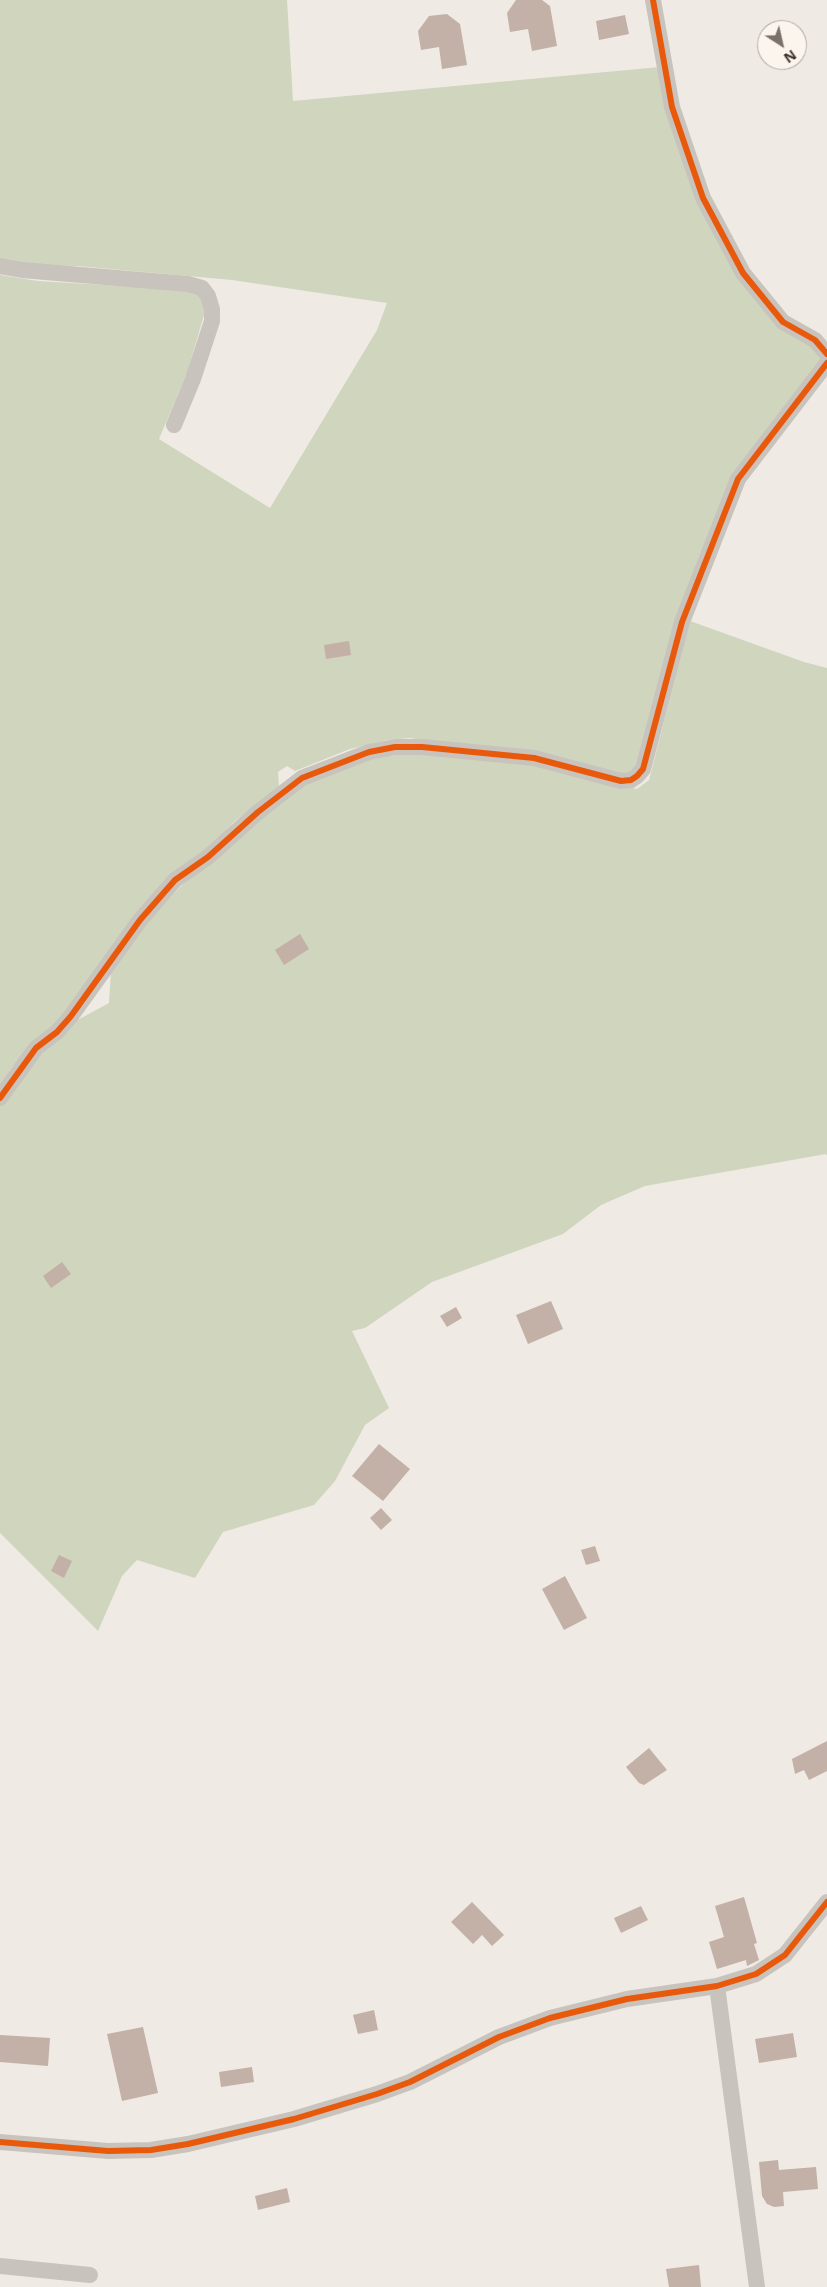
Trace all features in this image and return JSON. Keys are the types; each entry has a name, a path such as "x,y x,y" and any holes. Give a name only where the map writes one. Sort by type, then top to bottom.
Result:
{"street":[{"path":"653,0 672,106 703,198 743,273 783,322 815,340 827,354"},
{"path":"0,266 22,270 188,284 202,288 208,296 212,309 212,320 193,379 174,425"},
{"path":"0,1098 36,1048 57,1032 71,1016 140,920 175,880 208,857 258,812 302,778 369,752 413,747 534,758 621,781 631,780 637,776 643,769 682,622 738,479 827,363"},
{"path":"0,2142 131,2151 188,2144 257,2128 377,2094 410,2082 521,2028 627,1999 717,1986 756,1974 785,1955 827,1902"},
{"path":"717,1986 758,2287"},
{"path":"0,2266 90,2275"}],"green space":[{"path":"0,0 287,0 293,101 660,67 715,233 822,357 733,476 635,769 623,775 410,738 388,740 350,749 295,771 287,766 278,772 279,787 235,821 201,856 74,1006 12,1067 0,1088 0,275 38,281 191,290 199,295 204,303 204,315 187,373 159,439 270,508 377,330 387,303 232,280 78,266 22,265 0,260"},
{"path":"690,621 804,662 827,668 827,1156 826,1154 645,1186 601,1205 563,1234 432,1282 365,1328 352,1331 389,1408 365,1425 335,1481 314,1505 223,1532 195,1578 137,1560 122,1576 98,1631 0,1533 0,1106 36,1058 72,1023 109,1003 111,970 149,920 183,884 297,788 370,758 404,754 441,754 535,763 637,789 649,780"}],"building":[{"path":"516,0 542,0 550,6 557,46 532,51 528,29 510,32 507,13"},
{"path":"447,14 460,24 467,65 442,69 439,47 421,50 418,31 429,16"},
{"path":"625,15 629,34 599,40 596,21"},
{"path":"349,641 351,655 326,659 324,645"},
{"path":"300,934 309,949 284,965 275,950"},
{"path":"62,1262 71,1274 51,1288 43,1276"},
{"path":"551,1301 563,1329 528,1344 516,1315"},
{"path":"456,1307 462,1318 447,1327 440,1316"},
{"path":"379,1444 410,1469 383,1501 352,1476"},
{"path":"381,1508 392,1520 381,1530 370,1518"},
{"path":"595,1546 600,1561 586,1565 581,1550"},
{"path":"59,1555 72,1561 64,1578 51,1571"},
{"path":"565,1576 587,1618 564,1630 542,1589"},
{"path":"827,1741 827,1771 809,1780 804,1770 795,1774 792,1759"},
{"path":"649,1748 667,1770 644,1785 639,1783 626,1767"},
{"path":"744,1897 757,1943 754,1944 759,1960 747,1966 746,1960 717,1969 709,1942 724,1937 715,1906"},
{"path":"472,1902 504,1935 492,1946 482,1935 473,1944 451,1922"},
{"path":"641,1906 648,1920 621,1933 614,1918"},
{"path":"374,2010 378,2030 358,2034 353,2015"},
{"path":"143,2027 158,2093 122,2101 107,2034"},
{"path":"793,2033 797,2057 759,2063 755,2039"},
{"path":"0,2035 50,2038 48,2066 0,2062"},
{"path":"252,2067 254,2082 221,2087 219,2072"},
{"path":"778,2160 779,2170 816,2167 818,2189 783,2192 784,2206 774,2207 767,2204 762,2196 759,2162"},
{"path":"287,2188 290,2202 258,2210 255,2196"},
{"path":"699,2265 701,2287 669,2287 666,2269"}],"cycle path":[{"path":"653,0 672,107 703,198 743,273 783,322 815,340 827,354"},
{"path":"0,1098 36,1048 57,1032 71,1016 140,920 175,880 208,857 258,812 302,778 369,752 395,747 422,747 534,758 621,781 631,780 637,776 643,769 682,622 738,479 827,363"},
{"path":"0,2142 108,2151 151,2150 188,2144 294,2119 410,2082 499,2037 550,2018 627,1999 717,1986 756,1974 785,1955 827,1902"}]}
